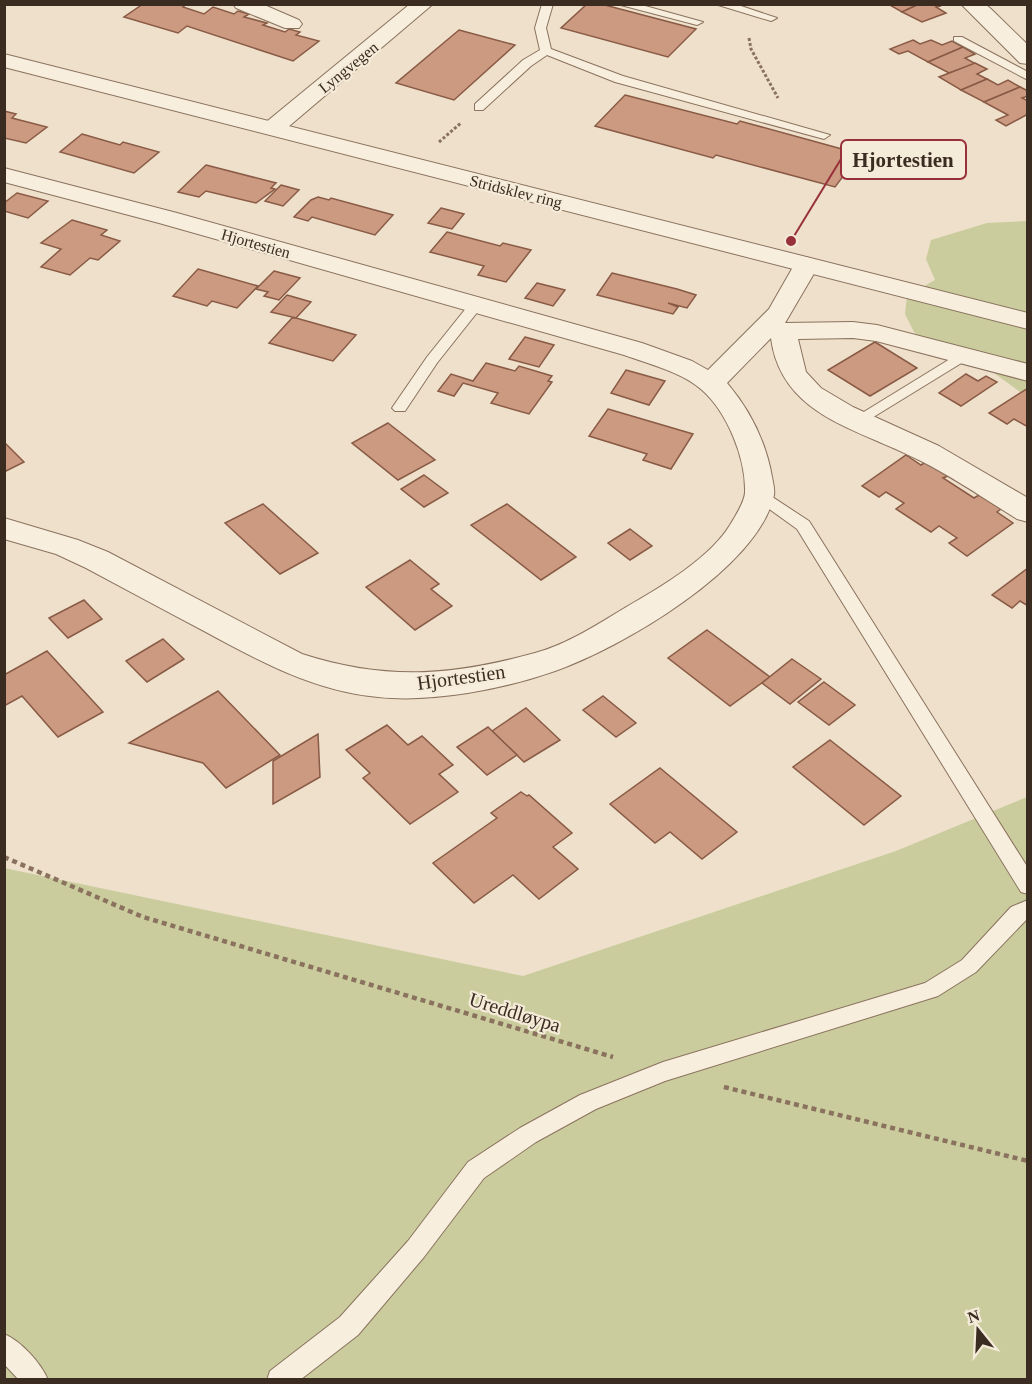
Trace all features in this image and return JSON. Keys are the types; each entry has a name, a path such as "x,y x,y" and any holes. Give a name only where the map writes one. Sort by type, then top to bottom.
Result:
{"street":[{"path":"243,4 292,24"},
{"name":"Lyngvegen","path":"273,128 423,4"},
{"path":"971,4 984,13 1028,58"},
{"name":"Stridsklev ring","path":"4,60 1028,321"},
{"name":"Hjortestien","path":"4,175 168,218 659,358 711,383 733,408 754,455 760,494 743,530 726,552 670,596 586,646 543,663 493,675 432,685 379,685 335,677 291,663 97,560 67,547 4,528"},
{"path":"806,265 780,312 776,328 789,362 801,384 857,421 929,454 1028,512"},
{"path":"711,383 776,328 853,330 877,333 1028,373"}],"lane":[{"path":"548,4 541,16 539,34 546,51 619,79 825,135"},
{"path":"622,4 697,22"},
{"path":"720,4 771,18"},
{"path":"958,39 1028,77"},
{"path":"479,107 527,63 546,51"},
{"path":"400,408 432,360 476,305"},
{"path":"857,421 963,356"},
{"path":"760,494 803,525 1028,886"},
{"path":"279,1380 349,1326 416,1249 476,1170 528,1135 588,1102 663,1072 931,990 969,966 1018,913 1028,908"},
{"path":"4,1347 36,1380"}],"path":[{"path":"749,12 747,27 751,49 781,103 777,122"},
{"name":"Ureddløypa","path":"4,857 143,917 663,1072"},
{"path":"720,1086 1028,1161"}],"green space":[{"path":"1027,221 1027,397 968,354 933,349 914,332 905,314 907,296 935,280 926,259 931,240 987,223"},
{"path":"1027,797 1027,1379 5,1379 4,868 523,976 896,851"}],"building":[{"path":"143,4 186,4 183,7 204,14 213,7 234,14 238,11 249,14 244,17 267,23 263,25 285,32 289,29 300,32 296,35 319,41 293,61 187,26 178,33 124,17"},
{"path":"587,4 601,4 696,29 668,57 561,28"},
{"path":"888,4 919,4 902,12"},
{"path":"919,4 938,4 940,6 936,7 946,13 922,22 902,12"},
{"path":"459,30 515,45 454,100 396,83"},
{"path":"913,40 920,44 931,40 942,45 952,41 963,47 928,62 908,51 899,54 890,49"},
{"path":"963,47 975,54 965,58 976,64 949,73 928,62"},
{"path":"975,63 987,69 977,74 987,79 961,90 939,77"},
{"path":"987,79 998,85 1008,80 1020,87 984,102 961,90"},
{"path":"1020,87 1028,91 1028,96 1022,98 1028,101 1028,114 1006,126 996,120 1008,115 984,102"},
{"path":"625,95 737,124 740,121 860,154 835,187 716,155 713,158 595,126"},
{"path":"4,111 16,114 12,118 47,127 26,143 4,138"},
{"path":"82,134 120,145 123,142 159,152 134,173 60,152"},
{"path":"206,165 276,183 271,188 275,189 256,203 206,191 199,197 178,192"},
{"path":"281,185 299,190 283,206 265,201"},
{"path":"17,193 48,201 28,218 4,211 4,203"},
{"path":"318,197 329,200 331,198 393,215 375,235 312,217 308,221 294,217 311,200"},
{"path":"441,208 464,214 452,229 428,223"},
{"path":"72,220 107,230 101,235 120,241 98,260 90,258 70,275 41,267 61,249 41,243"},
{"path":"447,232 500,246 503,243 531,250 506,282 478,275 484,266 430,252"},
{"path":"198,269 258,286 237,308 212,301 207,306 173,296"},
{"path":"274,271 300,278 279,300 264,296 268,292 256,289"},
{"path":"612,273 696,295 687,308 668,303 678,307 673,314 597,295"},
{"path":"537,283 565,290 553,306 525,298"},
{"path":"287,295 311,302 296,318 271,312"},
{"path":"292,318 356,335 333,361 269,343"},
{"path":"525,337 554,345 539,367 509,359"},
{"path":"875,342 917,368 870,396 828,370"},
{"path":"486,363 515,371 519,366 552,376 548,381 552,382 529,414 491,403 498,393 463,383 454,396 438,391 451,374 473,381"},
{"path":"626,370 665,381 649,405 611,393"},
{"path":"966,374 978,381 986,376 997,382 961,406 939,393"},
{"path":"1028,388 1028,427 1014,419 1007,424 989,413"},
{"path":"608,409 693,434 671,469 643,460 647,454 589,436"},
{"path":"388,423 435,460 398,480 352,443"},
{"path":"4,442 24,462 4,472"},
{"path":"906,455 921,465 926,462 948,476 943,478 974,498 979,495 1001,509 997,512 1013,523 967,556 949,543 957,538 939,526 931,532 896,509 904,503 886,492 879,497 862,486"},
{"path":"424,475 448,493 424,507 401,489"},
{"path":"263,504 318,553 280,574 225,523"},
{"path":"507,504 576,557 541,580 471,525"},
{"path":"630,529 652,546 630,560 608,543"},
{"path":"410,560 439,584 431,589 452,606 415,630 366,587"},
{"path":"1028,568 1028,606 1020,601 1012,608 992,595"},
{"path":"84,600 102,619 68,638 49,618"},
{"path":"707,630 770,677 730,706 668,658"},
{"path":"163,639 184,659 147,682 126,661"},
{"path":"47,651 103,712 58,737 22,696 4,706 4,675"},
{"path":"792,659 821,679 790,704 762,683"},
{"path":"824,682 855,705 829,725 798,702"},
{"path":"218,691 280,755 226,788 203,763 129,743"},
{"path":"603,696 636,723 616,737 583,710"},
{"path":"526,708 560,740 524,762 492,731"},
{"path":"387,725 408,745 422,736 453,765 439,774 458,792 410,824 363,778 370,773 346,750"},
{"path":"488,727 517,755 487,775 457,747"},
{"path":"318,734 320,777 273,804 273,761"},
{"path":"830,740 901,796 864,825 793,767"},
{"path":"660,768 737,832 702,859 670,832 655,843 610,804"},
{"path":"521,792 529,795 572,833 553,847 578,869 539,899 513,875 474,903 433,863 497,818 491,813"}],"place":[{"name":"Hjortestien","path":"791,241"}]}
